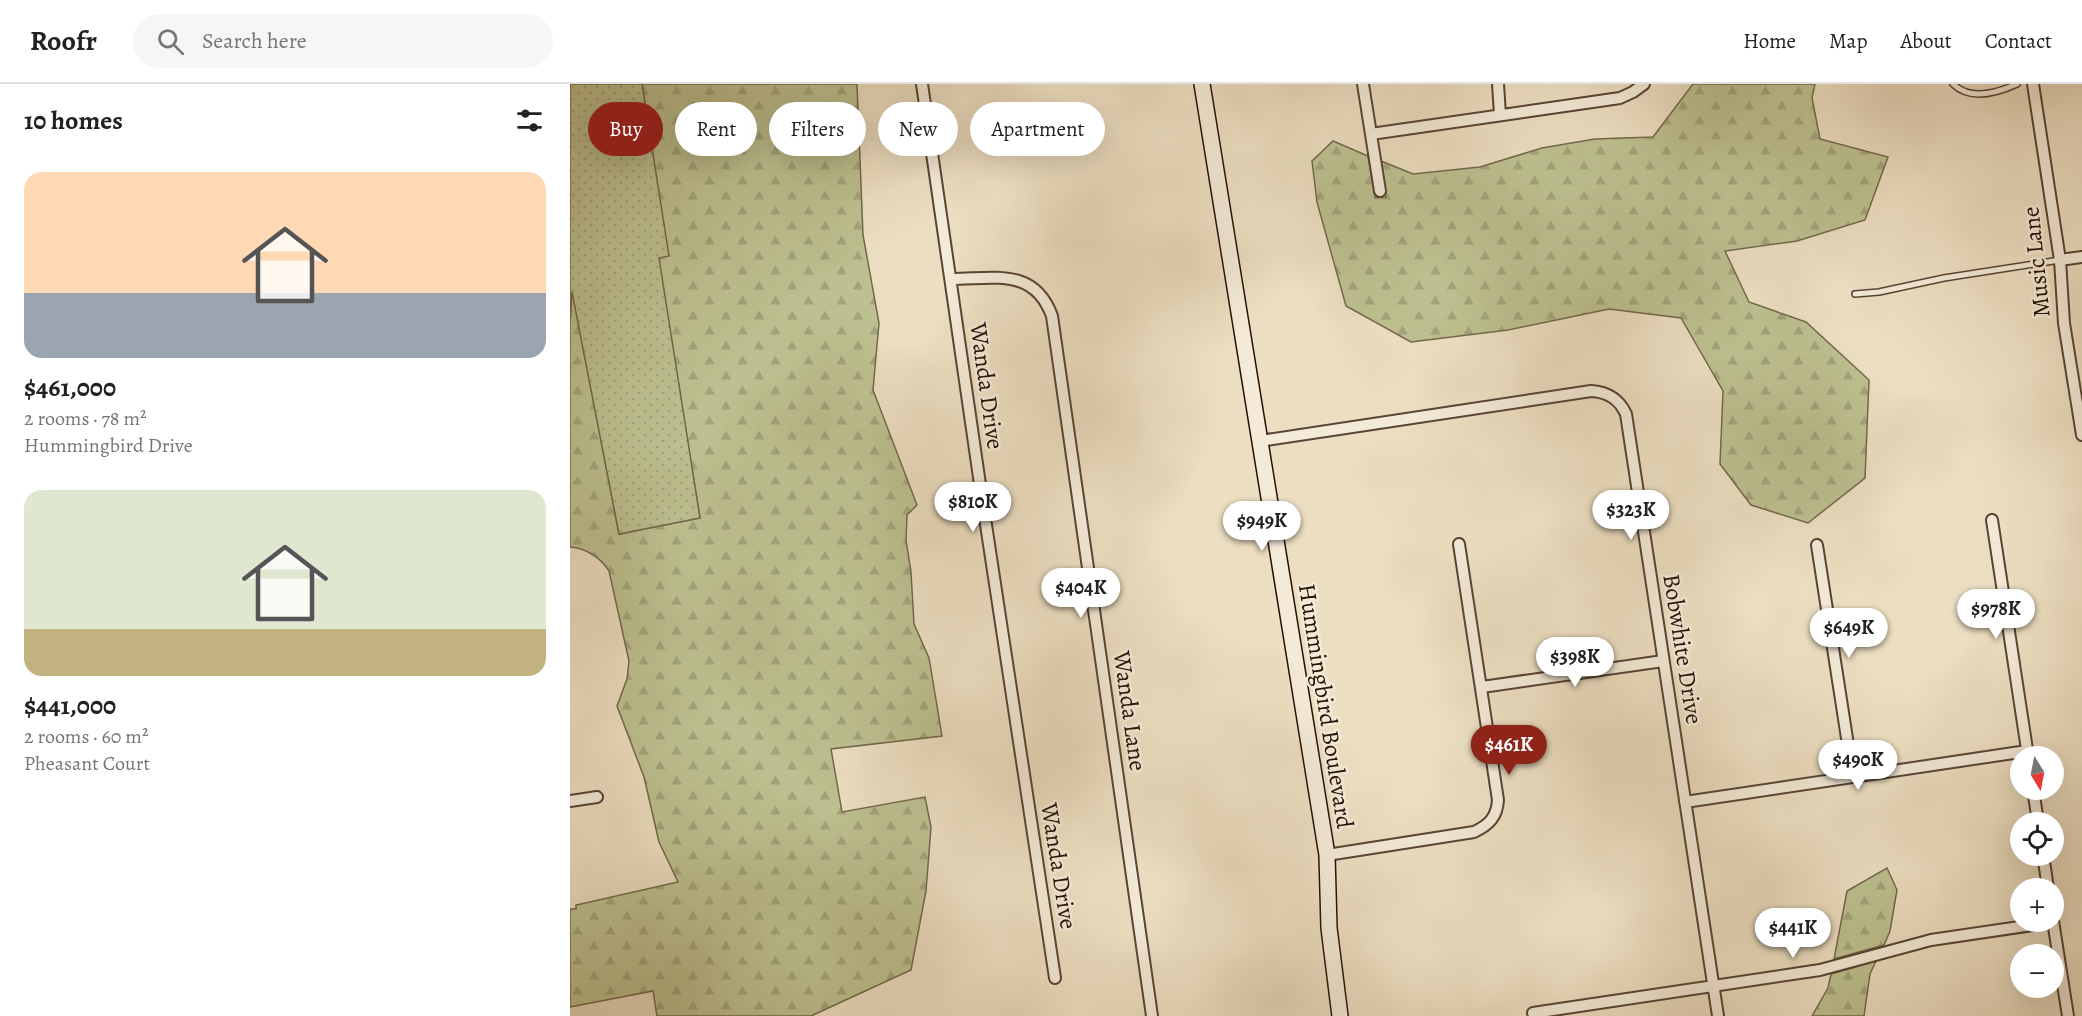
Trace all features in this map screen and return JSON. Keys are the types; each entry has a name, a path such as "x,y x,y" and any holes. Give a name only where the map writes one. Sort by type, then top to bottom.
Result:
{"street":[{"name":"Wanda Drive","path":"922,84 1055,978"},
{"name":"Hummingbird Boulevard","path":"1202,84 1327,855 1329,928 1340,1016"},
{"path":"1362,84 1380,191"},
{"path":"1498,84 1500,115"},
{"path":"1371,134 1620,98 1644,84"},
{"name":"Music Lane","path":"2033,84 2060,260 2064,324 2082,435"},
{"path":"2060,260 2082,256"},
{"name":"Wanda Lane","path":"951,279 1012,279 1023,282 1039,292 1046,301 1052,316 1152,1016"},
{"name":"Bobwhite Drive","path":"1260,441 1591,391 1610,395 1622,406 1626,414 1718,1016"},
{"path":"1992,520 2027,746"},
{"path":"1327,855 1474,832 1490,822 1497,808 1498,800 1482,687 1459,544"},
{"path":"1817,545 1853,777"},
{"path":"1482,687 1663,661"},
{"path":"1685,802 2010,756"},
{"path":"570,801 597,797"},
{"path":"1533,1013 1820,970 1931,940 2010,928"},
{"path":"2055,932 2068,1016"}],"lane":[{"path":"1953,84 1964,93 1976,94 2006,89 2016,84"},
{"path":"1855,294 1879,292 1944,278 2060,260"}],"green space":[{"path":"570,84 642,84 645,102 588,102 588,156 653,156 669,256 659,258 700,518 619,534 572,292 570,323"},
{"path":"642,84 857,84 858,102 769,102 769,156 860,156 863,235 879,323 873,390 917,505 907,515 906,540 911,572 914,624 929,658 942,736 831,749 842,812 925,797 931,827 926,891 911,970 811,1016 657,1016 653,991 570,1007 570,909 576,909 576,905 678,882 659,842 644,777 617,706 627,679 629,661 609,571 592,554 570,547 572,289 619,534 700,518 658,258 668,255 653,156 663,156 663,102 645,102"},
{"path":"1693,84 1815,84 1812,98 1820,139 1888,157 1865,220 1797,241 1725,251 1749,302 1806,322 1869,380 1865,478 1808,523 1751,505 1720,464 1723,391 1681,318 1609,309 1508,330 1411,342 1346,306 1317,202 1312,161 1333,141 1368,156 1375,198 1386,197 1381,161 1413,174 1480,167 1542,148 1595,139 1653,137"},
{"path":"1887,868 1897,890 1890,931 1884,945 1834,959 1847,891"},
{"path":"1876,961 1870,974 1864,1016 1812,1016 1828,988 1831,974"}]}
